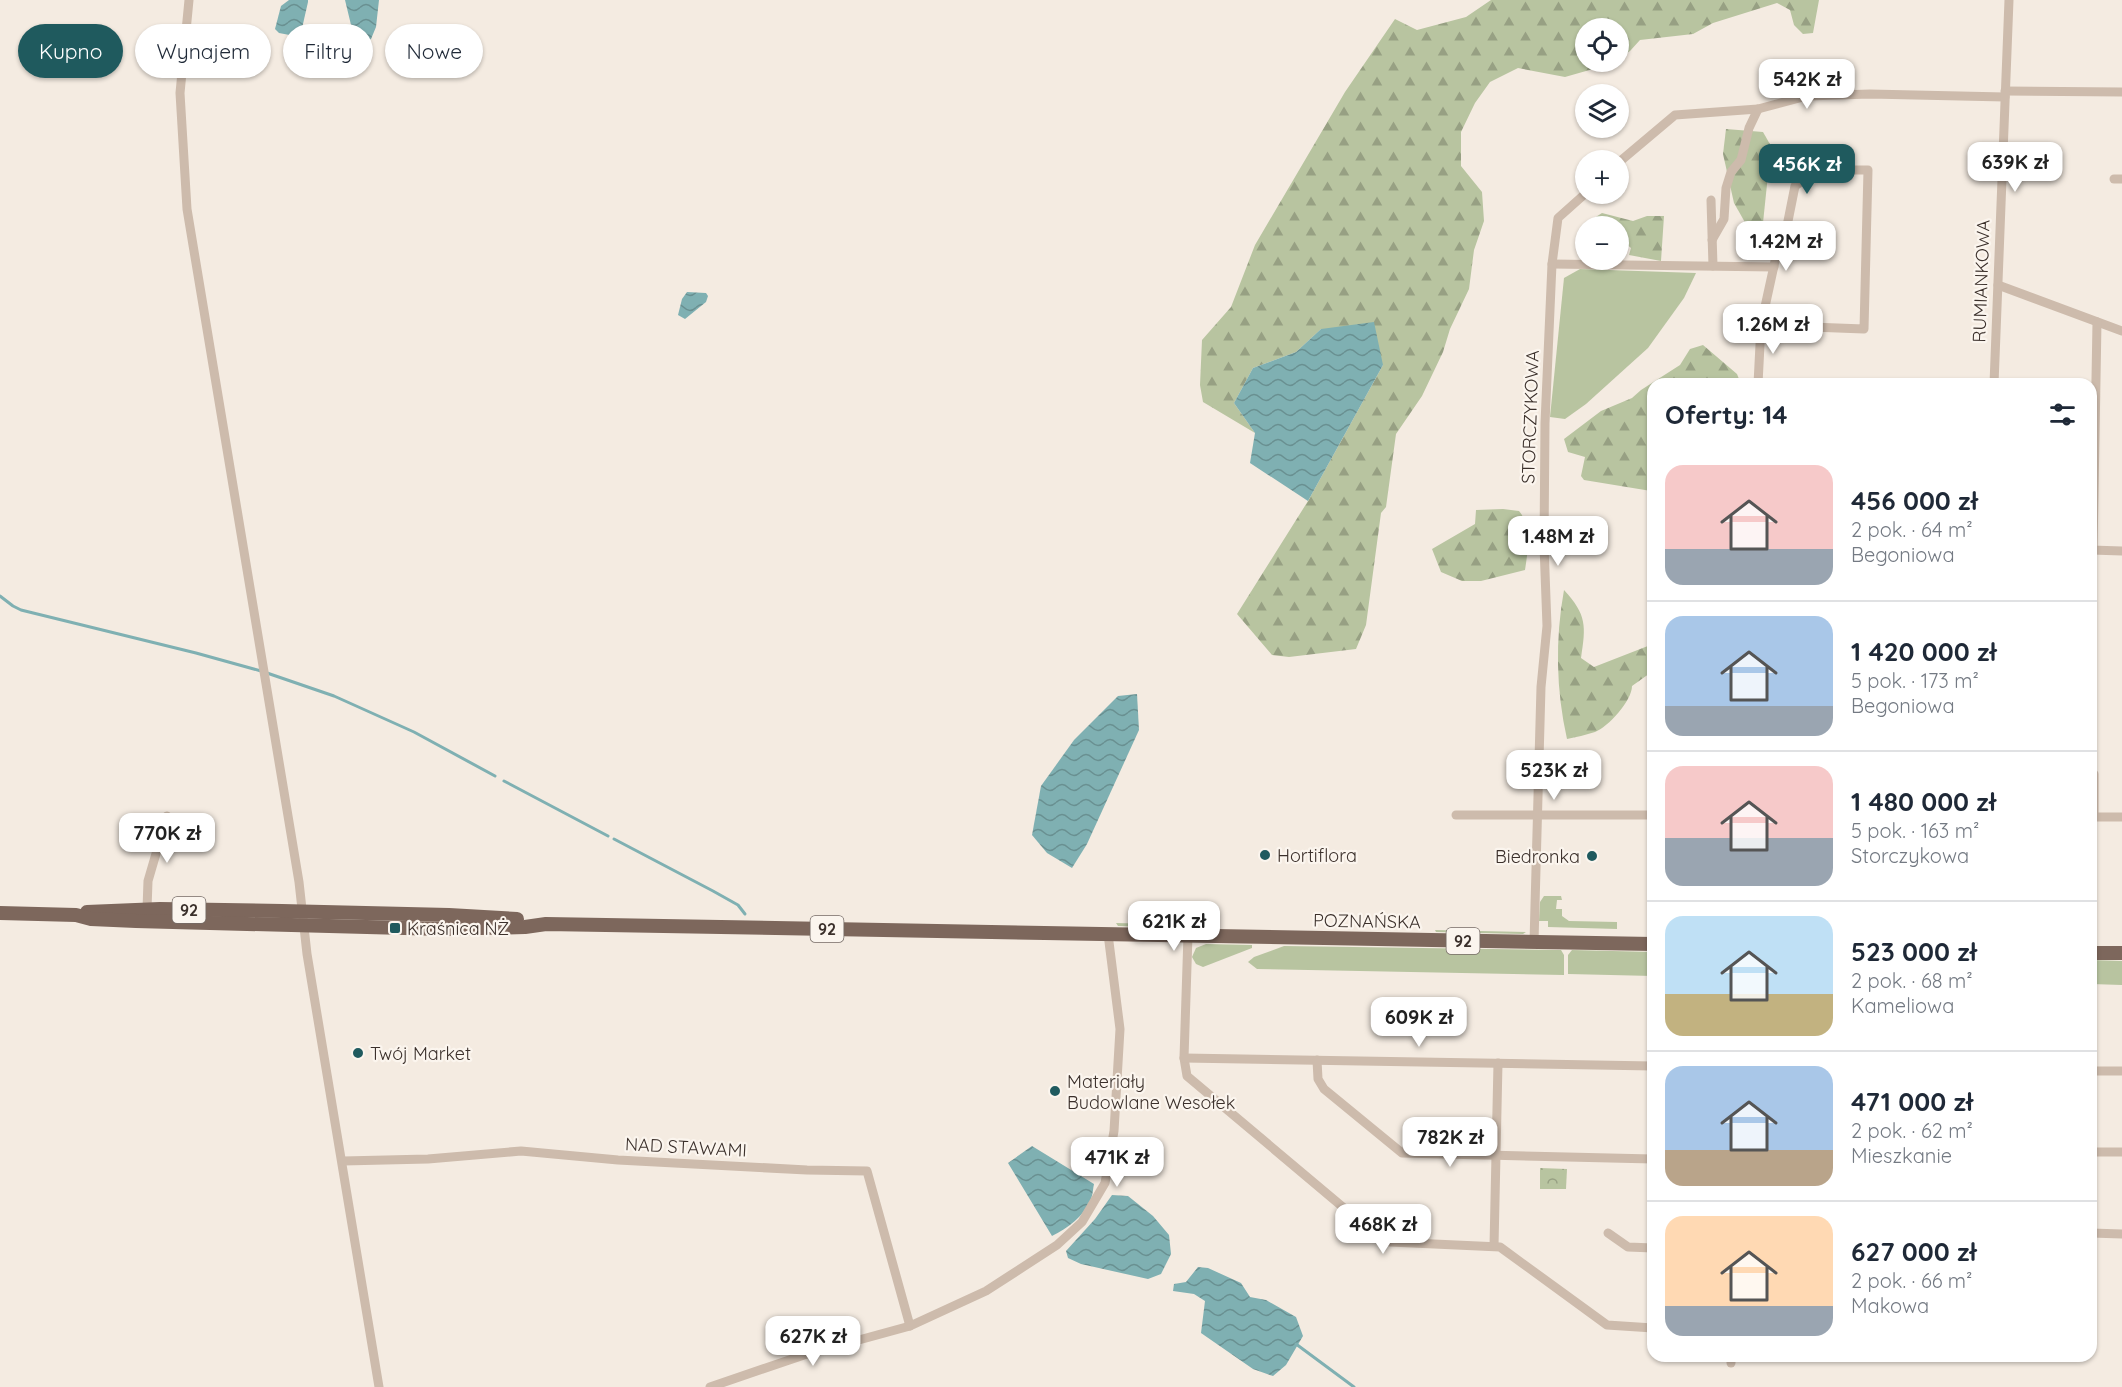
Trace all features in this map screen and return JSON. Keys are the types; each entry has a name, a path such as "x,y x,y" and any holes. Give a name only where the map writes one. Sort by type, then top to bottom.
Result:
{"main road":[{"name":"92","path":"76,915 91,911 147,909 303,918"},
{"name":"92","path":"0,913 76,915 91,919 136,921 459,916 526,920 546,924 1188,935"},
{"name":"POZNAŃSKA","path":"1188,935 1647,944"},
{"path":"2097,952 2122,953"}],"street":[{"path":"189,0 180,93 187,209 298,870 307,954 379,1387"},
{"name":"RUMIANKOWA","path":"1994,378 2009,0"},
{"path":"1629,154 1675,115 1758,110 1808,96 2122,92"},
{"path":"1712,240 1724,219 1726,188 1731,172 1741,160 1749,128 1758,110"},
{"path":"1758,378 1761,325 1777,252 1787,226 1795,186 1818,170 1868,171 1864,329 1761,325"},
{"path":"1711,200 1713,266"},
{"name":"STORCZYKOWA","path":"1534,942 1541,687 1547,626 1544,549 1545,423 1552,264 1558,219 1575,203"},
{"path":"1552,264 1774,267"},
{"path":"1998,285 2122,331"},
{"path":"2096,378 2097,322"},
{"path":"2097,550 2122,551"},
{"path":"1456,815 1647,815"},
{"path":"147,909 148,881 167,816"},
{"path":"2097,817 2122,817"},
{"path":"710,1387 813,1353 909,1326 986,1291 1057,1245 1082,1222 1105,1183 1114,1131 1120,1029 1108,934"},
{"path":"1188,935 1184,1058 1185,1071 1190,1080 1382,1240 1494,1246 1506,1251 1607,1325 1647,1328"},
{"path":"1184,1058 1647,1066"},
{"path":"1317,1060 1320,1084 1399,1151 1407,1154 1647,1159"},
{"path":"1494,1246 1498,1063"},
{"path":"2097,1071 2122,1071"},
{"name":"NAD STAWAMI","path":"343,1161 428,1159 521,1151 618,1160 867,1171 909,1326"},
{"path":"2097,1152 2122,1152"},
{"path":"1608,1233 1625,1246 1647,1248"},
{"path":"2097,1233 2122,1234"}],"green space":[{"path":"1491,0 1819,0 1813,33 1803,34 1794,25 1790,10 1777,3 1713,23 1693,34 1640,40 1629,52 1629,18 1575,18 1575,72 1582,72 1565,77 1518,68 1490,82 1475,103 1461,132 1461,166 1482,192 1484,221 1474,250 1469,289 1422,396 1396,434 1386,507 1381,513 1366,625 1356,649 1289,657 1272,655 1237,614 1308,501 1383,365 1321,329 1296,352 1253,368 1234,403 1255,433 1203,402 1200,385 1202,340 1231,307 1255,245 1345,92 1395,19 1417,30 1466,17"},
{"path":"1726,129 1763,132 1771,146 1761,242 1751,233 1734,203 1723,154"},
{"path":"1602,213 1614,216 1597,216"},
{"path":"1647,216 1664,216 1661,261 1629,255 1631,248 1629,246 1629,220 1633,221"},
{"path":"1578,270 1696,273 1684,298 1648,348 1586,404 1565,419 1550,417 1564,278"},
{"path":"1703,345 1737,374 1739,378 1660,378 1680,365 1690,349"},
{"path":"1647,386 1647,490 1584,480 1581,476 1585,457 1568,452 1564,439 1601,411 1632,398"},
{"path":"1476,510 1519,511 1526,524 1528,539 1525,570 1481,581 1462,581 1441,572 1432,549 1475,524"},
{"path":"1564,590 1577,607 1583,621 1584,637 1581,658 1594,667 1647,646 1647,675 1632,686 1628,699 1618,713 1595,732 1567,739 1558,665"},
{"path":"1544,896 1561,896 1562,900 1557,900 1556,909 1562,909 1562,916 1569,921 1617,922 1617,929 1548,927 1548,921 1539,921 1540,902"},
{"path":"1116,923 1198,925 1192,928 1118,926"},
{"path":"1435,930 1526,932 1523,934 1436,932"},
{"path":"1206,944 1252,945 1252,948 1203,967 1196,964 1192,957 1196,948"},
{"path":"1284,946 1561,950 1564,955 1564,975 1257,969 1248,962 1254,957"},
{"path":"1572,950 1647,952 1647,976 1568,974 1568,955"},
{"path":"2097,960 2122,961 2122,985 2097,984"},
{"path":"1540,1168 1567,1169 1566,1189 1540,1189"}],"water":[{"path":"289,0 308,0 303,24 283,24 283,34 279,33 275,29 281,6"},
{"path":"345,0 379,0 373,34 373,24 351,24"},
{"path":"687,292 706,293 708,296 706,302 685,319 678,315 682,299"},
{"path":"1374,322 1383,365 1308,501 1250,463 1255,433 1234,403 1253,368 1296,352 1321,329"},
{"path":"1137,694 1139,730 1087,844 1072,868 1047,853 1032,835 1041,786 1074,740 1118,696"},
{"path":"1032,1146 1094,1184 1091,1199 1080,1216 1064,1230 1052,1236 1008,1163"},
{"path":"1112,1195 1128,1196 1153,1216 1169,1235 1171,1254 1161,1274 1148,1279 1081,1264 1068,1258 1066,1251 1095,1219"},
{"path":"1198,1267 1208,1268 1241,1283 1250,1297 1266,1300 1296,1317 1303,1336 1286,1365 1273,1376 1253,1369 1201,1333 1205,1301 1194,1294 1173,1291 1174,1284 1186,1282"}],"waterway":[{"path":"0,596 21,610 261,671"},
{"path":"267,673 334,696 414,732 495,776"},
{"path":"504,781 608,836"},
{"path":"614,839 738,905 745,914"},
{"path":"1296,1344 1354,1387"}],"place":[{"name":"Hortiflora","path":"1265,855"},
{"name":"Biedronka","path":"1592,856"},
{"name":"Kraśnica NŻ","path":"395,928"},
{"name":"Twój Market","path":"358,1053"},
{"name":"Materiały Budowlane Wesołek","path":"1055,1091"}]}
